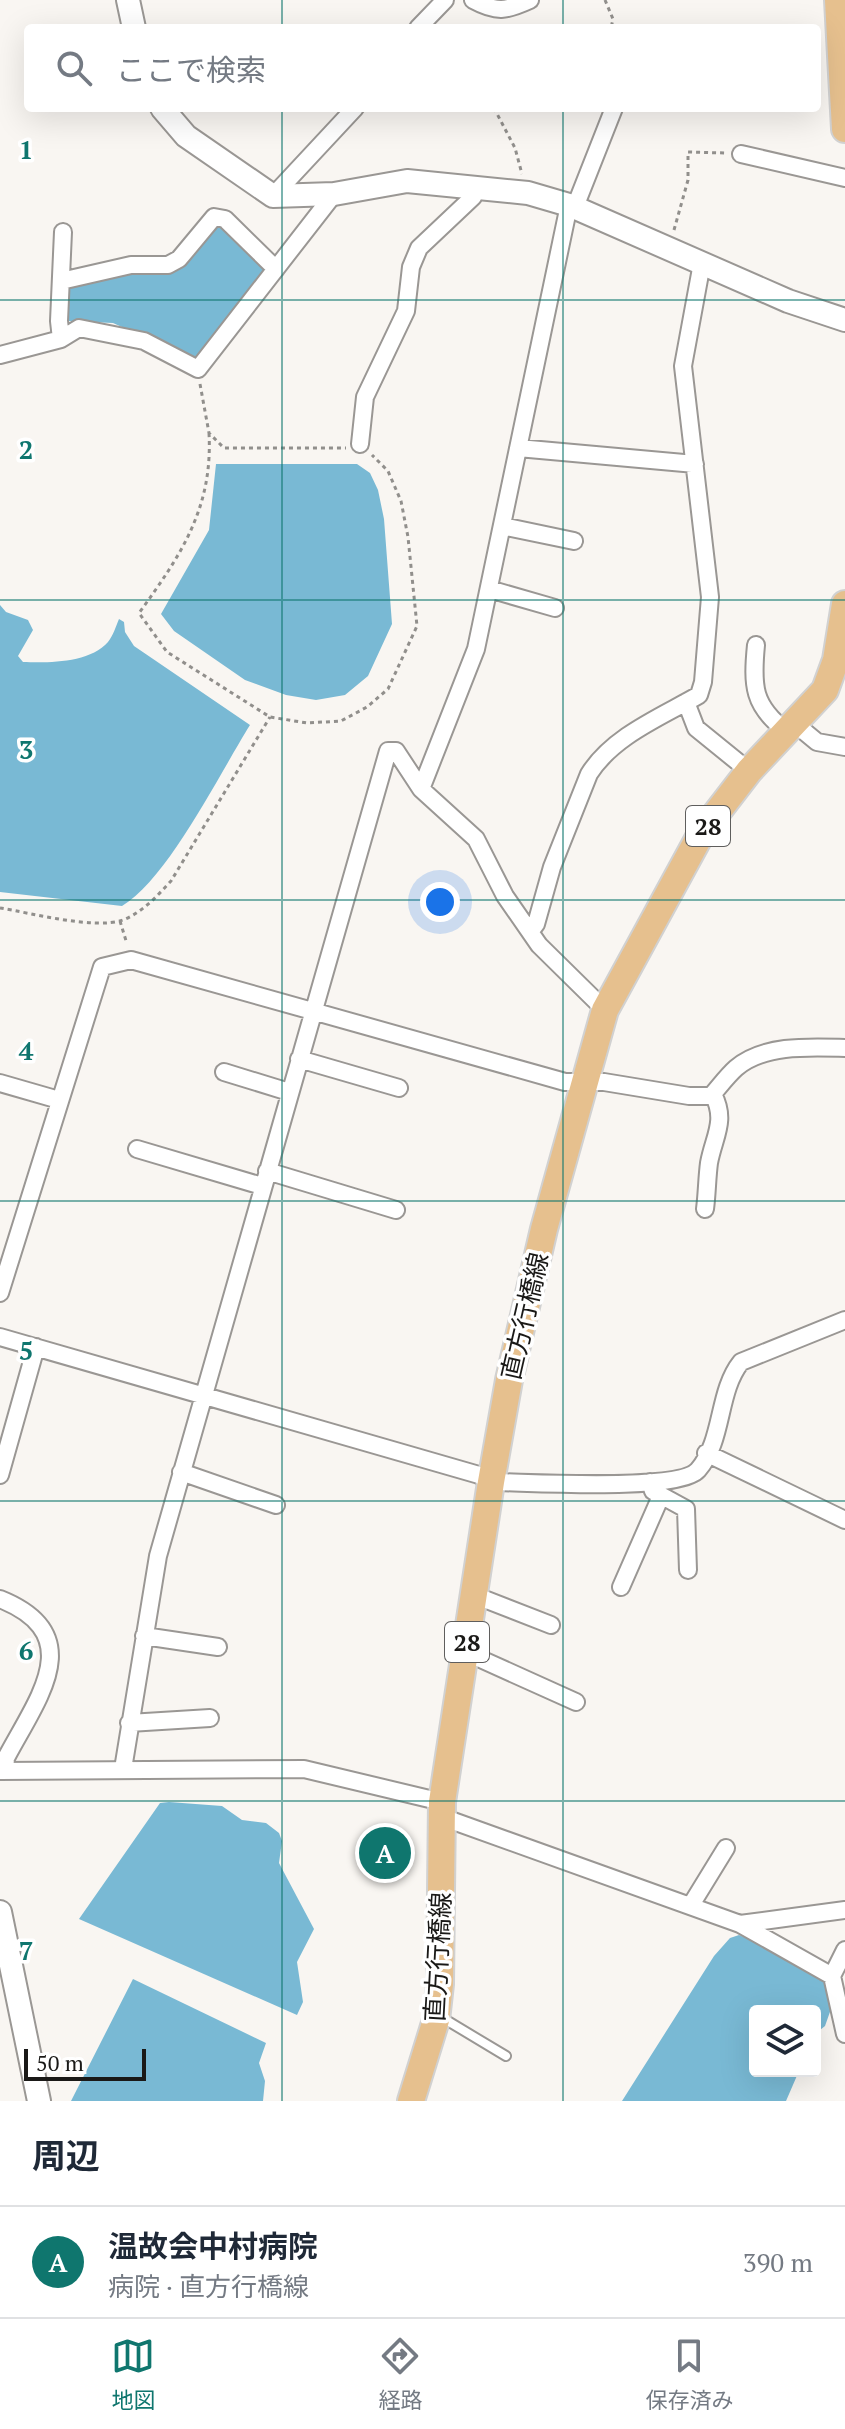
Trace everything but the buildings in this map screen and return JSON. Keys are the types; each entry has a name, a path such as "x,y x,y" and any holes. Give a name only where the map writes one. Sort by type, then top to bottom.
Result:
{"main road":[{"path":"838,0 845,129"},
{"name":"直方行橋線","path":"411,2101 426,2062 437,2015 442,1809 509,1380 544,1229 605,1010 702,832 749,771 825,690 840,663 845,604"}],"street":[{"path":"128,0 133,24"},
{"path":"422,24 445,0"},
{"path":"473,0 493,11 504,11 530,0"},
{"path":"165,112 186,136 273,196 334,194 407,181 528,193 572,206 788,301 845,320"},
{"path":"273,196 351,112"},
{"path":"421,789 476,649 572,206 612,112"},
{"path":"741,154 845,178"},
{"path":"360,444 365,397 406,311 411,267 419,248 473,197 477,188"},
{"path":"0,355 61,339 79,328 144,341 198,369 334,194"},
{"path":"61,281 131,265 168,265 179,259 214,217 225,219 276,269"},
{"path":"61,339 63,232"},
{"path":"530,932 536,924 552,867 583,787 597,760 610,747 699,695 703,682 710,597 683,366 702,263"},
{"path":"518,448 695,464"},
{"path":"502,526 574,541"},
{"path":"489,589 555,608"},
{"path":"756,645 753,675 764,714 817,742 845,747"},
{"path":"686,702 696,728 749,771"},
{"path":"123,1769 158,1556 201,1395 388,751 396,751 421,789 476,839 505,896 530,932 592,1001 605,1010"},
{"path":"0,1293 102,967 131,960 565,1082 604,1082 689,1096 713,1094 738,1066 751,1060 799,1046 845,1048"},
{"path":"299,1059 399,1088"},
{"path":"224,1072 289,1092"},
{"path":"0,1083 59,1100"},
{"path":"705,1209 709,1160 720,1134 720,1107 713,1094"},
{"path":"137,1149 396,1210"},
{"path":"0,1337 479,1475 491,1482 650,1482 682,1479 697,1470 706,1453 732,1374 741,1362 845,1320"},
{"path":"0,1475 36,1347"},
{"path":"706,1453 845,1520"},
{"path":"181,1472 276,1505"},
{"path":"650,1482 653,1491 686,1509 688,1570"},
{"path":"621,1587 661,1496"},
{"path":"474,1595 551,1625"},
{"path":"0,1599 27,1610 37,1621 49,1648 52,1666 2,1771 304,1769 442,1809 740,1924 832,1976"},
{"path":"144,1636 218,1647"},
{"path":"465,1652 576,1702"},
{"path":"129,1723 210,1718"},
{"path":"691,1905 726,1848"},
{"path":"740,1924 845,1910"},
{"path":"0,1912 39,2101"},
{"path":"845,1950 832,1976 845,2034"}],"lane":[{"path":"437,2015 506,2056"}],"path":[{"path":"605,0 613,19 612,24"},
{"path":"496,112 515,148 528,193"},
{"path":"669,249 688,180 688,152 741,154"},
{"path":"198,369 211,462 206,495 173,565 139,613 167,652 270,717 307,723 341,721 367,707 388,689 417,626 408,537 401,501 388,471 360,444 355,448 224,448 209,433"},
{"path":"0,908 101,923 120,921 149,905 171,881 270,717"},
{"path":"120,921 131,960"}],"water":[{"path":"216,223 224,225 268,269 203,355 189,357 113,323 68,321 65,316 66,296 74,283 114,272 168,273"},
{"path":"216,464 357,464 370,473 378,490 384,519 392,624 368,676 345,695 316,700 286,695 245,680 174,631 161,614 209,530"},
{"path":"0,605 6,612 28,620 33,630 18,656 23,662 56,662 91,654 108,642 119,619 124,622 125,632 134,646 250,725 174,850 157,874 122,906 0,892"},
{"path":"160,1803 222,1806 242,1820 266,1823 279,1833 282,1841 279,1863 314,1929 297,1962 303,2002 297,2015 79,1919"},
{"path":"739,1935 815,1968 826,1981 831,2009 821,2029 821,2005 749,2005 749,2077 796,2077 786,2101 622,2101 714,1956 730,1938"},
{"path":"133,1979 266,2043 259,2063 265,2081 263,2101 71,2101"}],"place":[{"name":"温故会中村病院","path":"385,1853"}]}
